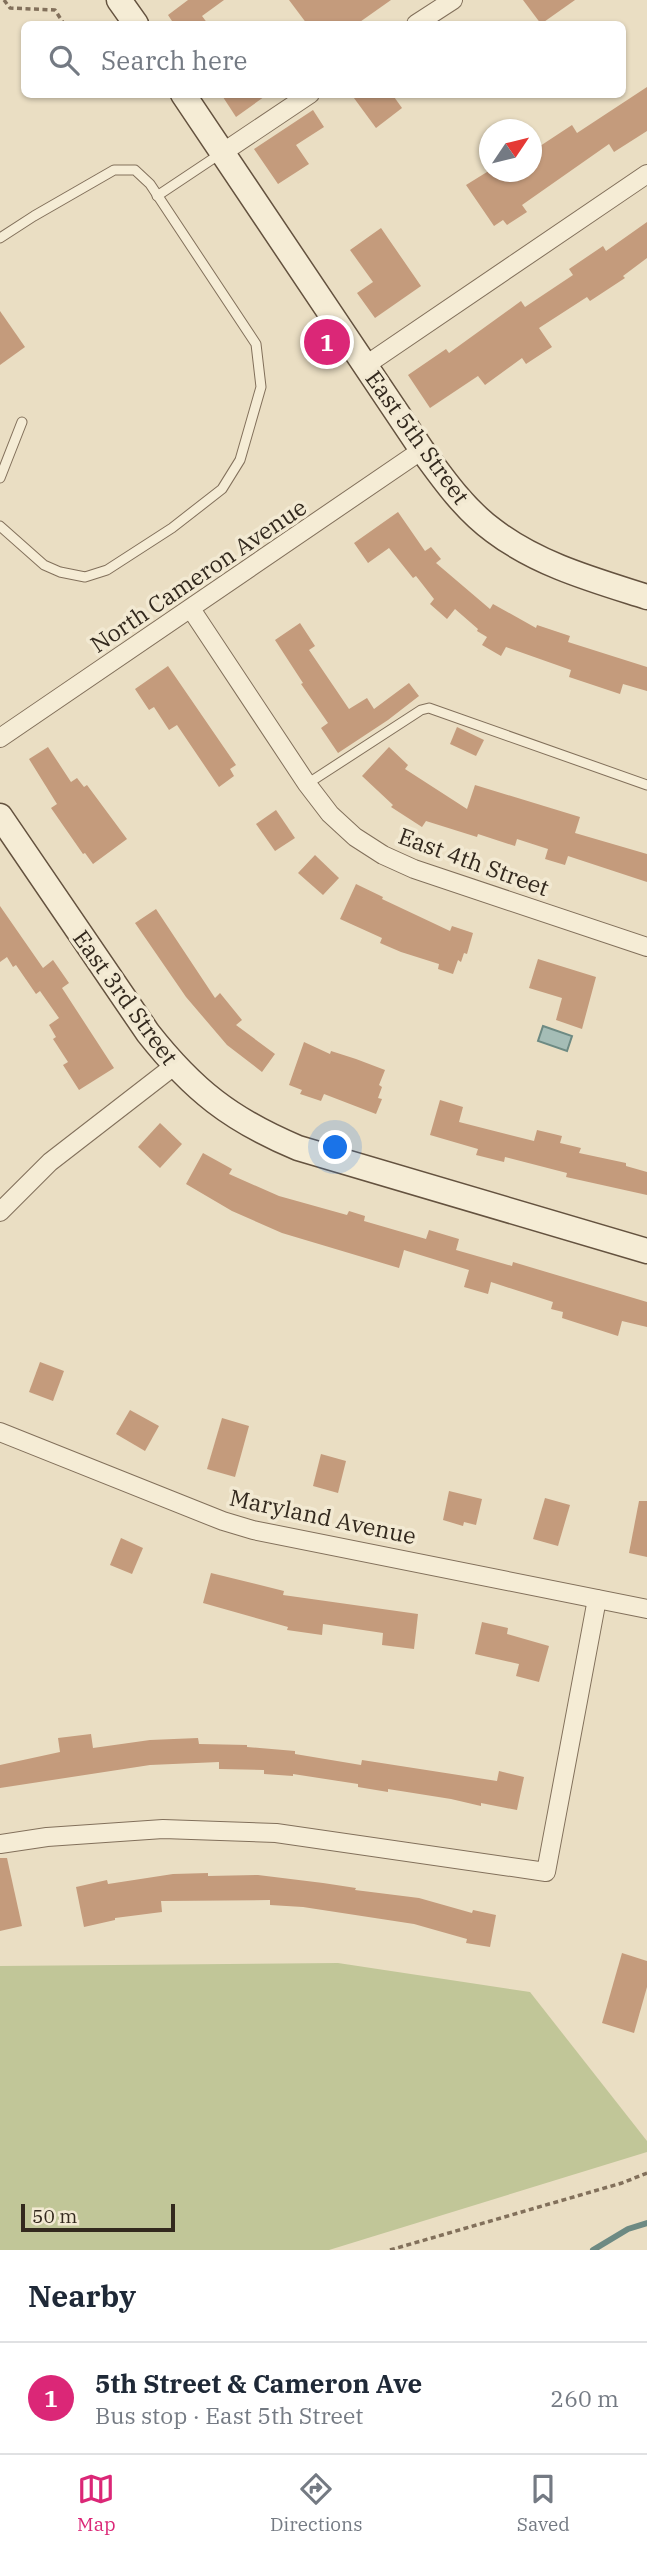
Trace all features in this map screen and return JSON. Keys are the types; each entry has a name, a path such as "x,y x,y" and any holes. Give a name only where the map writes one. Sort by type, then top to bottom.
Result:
{"street":[{"path":"119,0 134,21"},
{"path":"421,21 453,0"},
{"name":"East 5th Street","path":"186,98 422,450 473,513 515,545 579,575 647,597"},
{"path":"222,153 304,98"},
{"path":"366,365 647,174"},
{"name":"North Cameron Avenue","path":"0,738 422,450"},
{"name":"East 4th Street","path":"191,610 307,784 338,822 355,837 383,855 461,886 647,947"},
{"name":"East 3rd Street","path":"0,816 148,1033 174,1066 230,1114 263,1133 299,1148 647,1251"},
{"path":"0,1212 50,1162 174,1066"},
{"name":"Maryland Avenue","path":"0,1432 233,1524 647,1609"},
{"path":"0,1844 47,1837 163,1829 276,1833 546,1872 597,1598"}],"lane":[{"path":"157,196 222,153"},
{"path":"0,238 114,170 135,170 150,184 256,344 261,387 240,460 222,489 172,528 107,570 85,577 60,572 44,565 0,526"},
{"path":"0,478 22,422"},
{"path":"307,784 421,710 429,708 647,785"}],"path":[{"path":"4,0 10,8 55,10 62,21"},
{"path":"390,2250 622,2183 647,2173"}],"green space":[{"path":"338,1963 530,1992 647,2141 647,2152 329,2250 0,2250 0,1966"}],"water":[{"path":"543,1026 572,1036 567,1051 538,1041"}],"building":[{"path":"188,0 224,0 202,16 206,21 172,21 168,15"},
{"path":"289,0 391,0 361,21 305,21"},
{"path":"523,0 575,0 545,21 539,21"},
{"path":"647,87 647,131 614,152 609,144 522,205 527,212 507,225 503,220 494,226 466,185 479,177 479,182 542,182 542,145 572,125 577,133"},
{"path":"224,98 262,98 236,117"},
{"path":"354,98 395,98 402,108 376,128"},
{"path":"313,110 324,127 296,145 309,164 278,184 254,149"},
{"path":"647,222 647,258 623,276 625,278 590,301 587,297 539,328 552,347 526,364 522,358 485,385 478,376 430,408 408,375 446,349 449,353 521,301 525,307 573,275 569,269 603,246 606,251"},
{"path":"381,228 421,286 375,318 357,293 373,282 350,250"},
{"path":"0,311 25,347 0,365"},
{"path":"398,512 425,551 431,547 441,559 436,563 490,609 493,604 536,628 537,625 570,636 568,642 647,667 647,691 623,684 620,694 569,677 571,670 506,647 501,656 482,645 487,637 455,609 447,619 430,604 434,599 389,548 368,563 354,543"},
{"path":"300,623 315,646 309,650 349,709 367,698 374,709 409,683 419,696 338,753 321,728 328,723 275,640"},
{"path":"168,666 236,765 230,769 234,776 219,787 177,725 169,730 154,707 149,710 135,689"},
{"path":"457,727 484,740 476,756 450,744"},
{"path":"48,747 71,782 77,778 84,787 87,785 127,839 93,864 51,808 57,804 29,759"},
{"path":"389,747 408,765 405,769 467,809 475,785 580,817 575,833 647,854 647,882 568,856 565,865 545,859 548,849 517,839 515,846 426,821 422,827 391,807 393,805 362,776"},
{"path":"276,810 295,838 275,851 256,824"},
{"path":"315,855 339,878 323,895 298,873"},
{"path":"356,884 450,931 452,926 473,933 467,954 464,953 461,962 458,960 453,974 438,969 439,964 380,943 382,938 340,919"},
{"path":"0,906 43,968 53,960 69,983 62,988 114,1068 79,1090 63,1065 68,1062 53,1039 56,1037 49,1025 59,1018 40,991 36,994 16,965 13,967 7,957 0,962"},
{"path":"156,909 215,998 220,993 242,1020 236,1025 275,1054 262,1072 227,1045 186,997 135,923"},
{"path":"538,959 596,977 582,1029 556,1020 562,998 529,988"},
{"path":"304,1042 330,1054 331,1051 385,1070 379,1085 382,1087 378,1098 382,1099 376,1114 324,1094 321,1101 300,1094 302,1090 289,1085"},
{"path":"440,1100 463,1107 459,1122 534,1141 537,1130 562,1136 560,1143 581,1148 579,1153 626,1163 626,1166 647,1172 647,1195 566,1177 567,1173 505,1157 504,1162 476,1155 478,1149 430,1135"},
{"path":"160,1123 182,1144 160,1168 138,1147"},
{"path":"203,1153 232,1169 229,1174 279,1196 347,1215 349,1211 365,1216 364,1221 426,1239 429,1230 459,1239 456,1250 512,1266 513,1262 647,1302 647,1327 622,1321 618,1336 562,1318 563,1312 551,1309 553,1302 491,1282 488,1294 464,1287 469,1270 404,1250 399,1268 282,1233 232,1211 186,1184"},
{"path":"40,1362 64,1371 53,1401 29,1392"},
{"path":"130,1410 159,1426 145,1451 116,1434"},
{"path":"222,1418 249,1426 235,1477 207,1469"},
{"path":"321,1454 346,1461 338,1493 313,1486"},
{"path":"449,1491 482,1499 476,1525 464,1522 463,1526 443,1520"},
{"path":"545,1498 570,1505 558,1546 533,1539"},
{"path":"639,1501 647,1501 647,1557 629,1553"},
{"path":"121,1538 143,1548 132,1574 110,1565"},
{"path":"211,1573 284,1591 283,1595 418,1614 414,1649 382,1645 383,1633 323,1624 322,1635 287,1630 288,1627 203,1603"},
{"path":"482,1622 508,1628 507,1634 549,1646 539,1682 516,1676 519,1664 475,1654"},
{"path":"91,1734 93,1748 150,1740 198,1738 199,1744 247,1745 295,1751 295,1754 361,1765 362,1760 497,1781 499,1771 524,1777 517,1810 388,1789 388,1792 358,1787 358,1784 293,1774 264,1774 264,1770 219,1769 219,1762 150,1765 0,1788 0,1765 60,1752 58,1738"},
{"path":"0,1858 7,1858 22,1926 0,1931"},
{"path":"208,1873 208,1876 258,1875 323,1883 419,1898 472,1913 473,1910 496,1915 490,1947 466,1943 467,1939 414,1924 303,1907 270,1905 270,1900 161,1901 162,1912 115,1918 84,1927 76,1887 107,1880 108,1884 173,1874"},
{"path":"622,1953 647,1961 647,1987 634,2033 602,2023"}],"waterway":[{"path":"593,2250 628,2229 647,2223"}],"place":[{"name":"5th Street & Cameron Ave","path":"327,342"}]}
